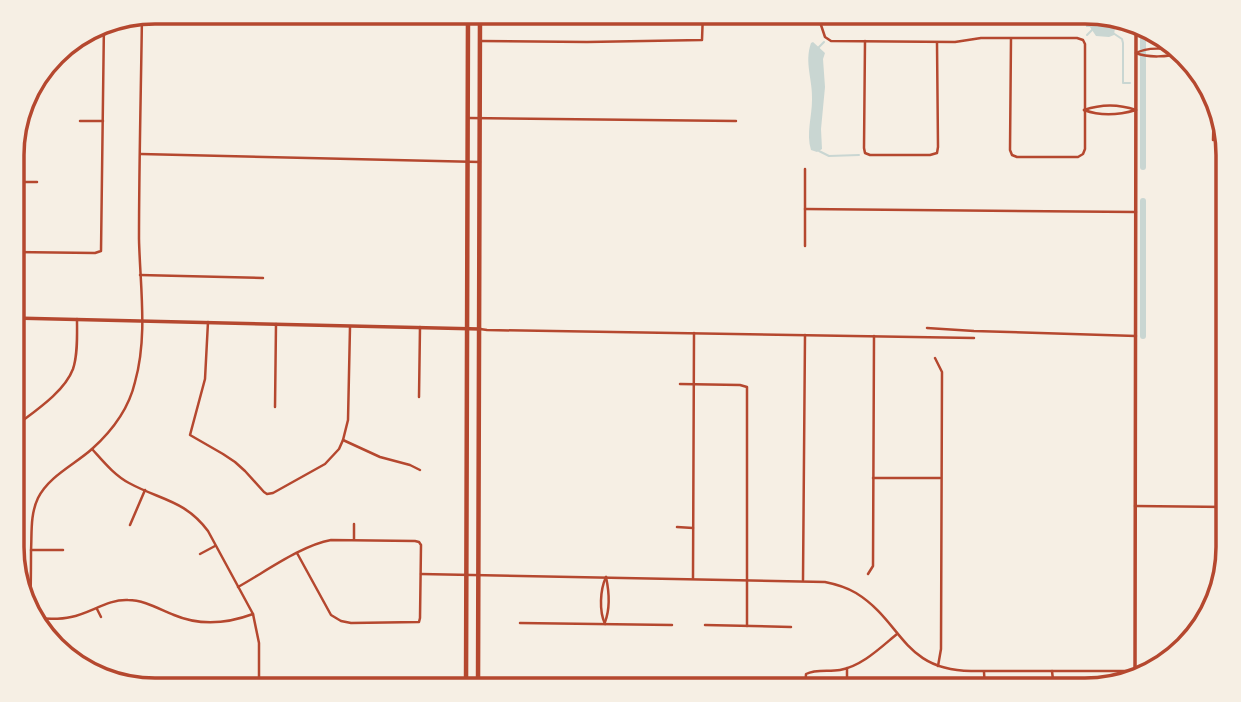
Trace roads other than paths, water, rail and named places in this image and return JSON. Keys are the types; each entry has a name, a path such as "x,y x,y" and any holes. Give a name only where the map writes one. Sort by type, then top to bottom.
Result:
{"main road":[{"path":"466,678 468,24"},
{"path":"478,678 480,24"}],"street":[{"path":"480,41 702,40 703,24"},
{"path":"821,24 825,37 831,41 955,43 981,38 1011,38 1077,38 1083,40 1084,149 1083,154 1078,157 1012,155 1011,38"},
{"path":"31,588 32,518 39,496 55,477 92,449 115,424 135,384 141,355 142,26"},
{"path":"1135,668 1136,34"},
{"path":"24,252 101,251 104,35"},
{"path":"865,41 864,148 865,153 870,155 937,153 937,42"},
{"path":"1136,53 1143,49 1162,49"},
{"path":"1165,51 1165,56"},
{"path":"1136,53 1170,56"},
{"path":"1084,110 1095,106 1124,106 1136,110"},
{"path":"1110,106 1110,113"},
{"path":"1084,110 1094,113 1124,113 1136,110"},
{"path":"468,118 736,121"},
{"path":"80,121 103,121"},
{"path":"1213,128 1213,140"},
{"path":"140,154 480,162"},
{"path":"805,169 805,246"},
{"path":"24,182 37,182"},
{"path":"805,209 1136,212"},
{"path":"140,275 263,278"},
{"path":"24,318 487,330 974,338"},
{"path":"24,419 51,397 73,369 77,319"},
{"path":"208,322 205,379 190,435 223,454 245,471 267,494 325,464 343,440 348,420 350,327"},
{"path":"275,407 276,324"},
{"path":"419,397 420,327"},
{"path":"927,328 1136,336"},
{"path":"693,579 694,333"},
{"path":"803,580 805,335"},
{"path":"868,574 873,566 874,336"},
{"path":"935,358 942,372 941,649 938,666"},
{"path":"680,384 747,387 747,626"},
{"path":"343,440 380,457 420,470"},
{"path":"92,449 113,472 128,483 186,509 199,519 253,614 259,643 259,678"},
{"path":"873,478 942,478"},
{"path":"130,525 145,490"},
{"path":"1135,506 1216,507"},
{"path":"354,524 354,539"},
{"path":"677,527 693,528"},
{"path":"239,587 297,553 321,541 354,539 419,542 419,622 341,621 331,615 297,553"},
{"path":"200,554 215,546"},
{"path":"32,550 63,550"},
{"path":"421,574 825,582 856,593 876,609 917,655 938,666 956,670 1121,673"},
{"path":"604,624 607,618 606,577"},
{"path":"46,618 71,617 113,601 126,600 138,601 177,617 208,623 236,620 253,614"},
{"path":"97,609 101,617"},
{"path":"326,622 331,615"},
{"path":"520,623 672,625"},
{"path":"705,625 791,626"},
{"path":"806,677 810,671 847,668 873,654 897,634"},
{"path":"847,668 847,677"},
{"path":"984,671 984,677"},
{"path":"1052,671 1053,677"}],"waterway":[{"path":"1087,35 1092,30"},
{"path":"1113,33 1122,39 1123,43 1123,83 1130,83"},
{"path":"1143,38 1143,167"},
{"path":"818,48 824,42"},
{"path":"819,151 829,156 859,155"},
{"path":"1143,201 1143,336"}]}
